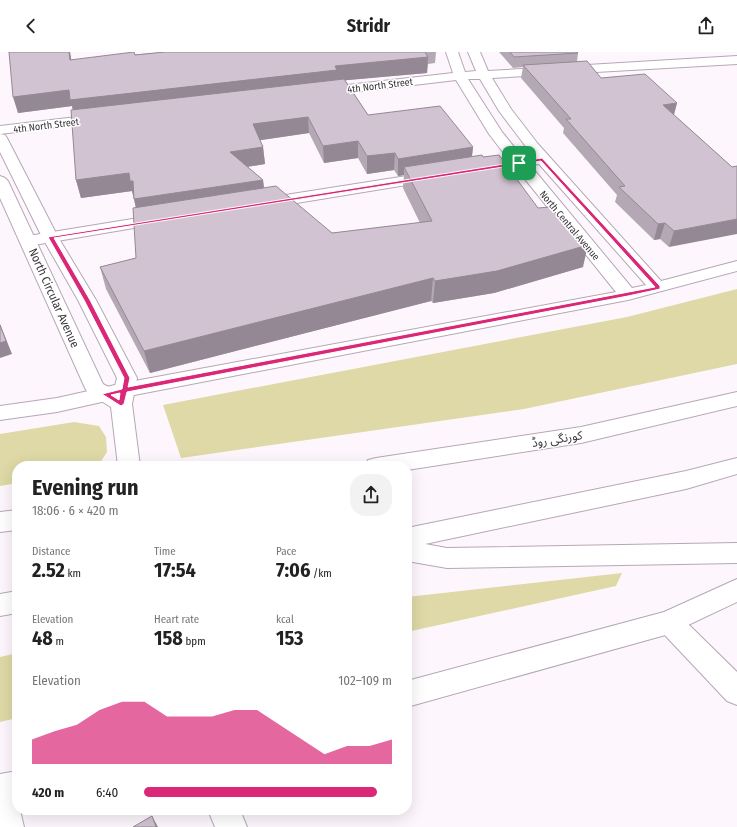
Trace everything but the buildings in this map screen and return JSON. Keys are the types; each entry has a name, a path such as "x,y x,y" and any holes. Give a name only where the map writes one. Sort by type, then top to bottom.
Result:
{"street":[{"name":"North Central Avenue","path":"452,52 460,76 496,134 628,295"},
{"name":"North Central Avenue","path":"474,52 483,75 510,118 542,159 658,288"},
{"name":"4th North Street","path":"310,94 460,76 737,60"},
{"name":"4th North Street","path":"0,130 111,117"},
{"name":"North Circular Avenue","path":"0,138 50,237 87,300 127,378 117,396 128,461"},
{"path":"464,172 542,159"},
{"path":"246,206 449,174"},
{"name":"North Circular Avenue","path":"0,181 95,388 117,396"},
{"path":"28,241 175,217"},
{"path":"0,413 117,396 628,295 737,266"},
{"name":"کورنگی روڈ","path":"409,461 581,435 737,399"},
{"path":"412,537 686,480 737,466"},
{"path":"0,522 12,521"},
{"path":"412,553 447,558 737,553"},
{"path":"412,693 669,622 737,590"},
{"path":"0,605 12,603"},
{"path":"669,622 737,692"},
{"path":"226,815 231,827"}],"lane":[{"path":"6,789 11,827"}],"shaded area":[{"path":"737,289 737,364 524,409 181,458 163,405 627,317"},
{"path":"74,422 99,426 106,437 107,452 101,461 12,461 12,484 0,486 0,434"},
{"path":"622,573 616,586 412,631 412,596"},
{"path":"12,654 12,719 0,722 0,657"}],"route":[{"path":"519,163 50,237 87,300 127,378 124,390 105,394 121,404 124,390 628,295 658,288 542,159 519,163"}]}
